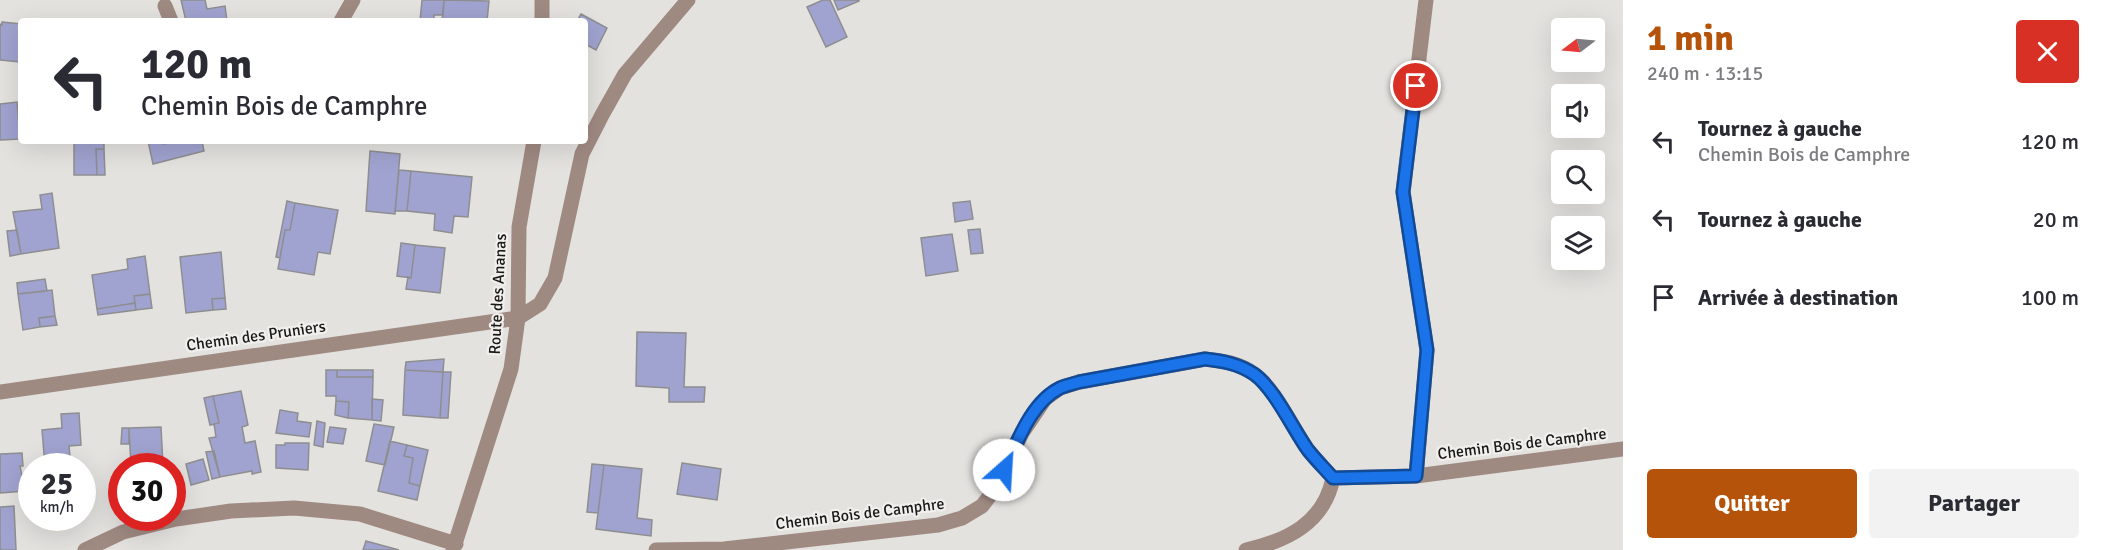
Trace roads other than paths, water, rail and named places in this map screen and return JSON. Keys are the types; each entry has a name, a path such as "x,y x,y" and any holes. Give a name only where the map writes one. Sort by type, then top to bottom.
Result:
{"street":[{"path":"343,18 353,0"},
{"path":"542,0 542,18"},
{"path":"588,142 625,75 688,0"},
{"path":"1416,476 1427,350 1403,192 1426,0"},
{"path":"165,6 170,18"},
{"name":"Route des Ananas","path":"454,547 512,369 518,318 519,227 533,144"},
{"path":"518,318 540,304 555,278 582,154 587,144"},
{"name":"Chemin des Pruniers","path":"0,392 518,318"},
{"name":"Chemin Bois de Camphre","path":"656,550 725,549 938,525 962,518 982,506 995,489 1033,414 1045,399 1060,388 1079,382 1205,359 1224,361 1256,375 1269,389 1309,450 1333,478 1416,476 1623,449"},
{"path":"1246,550 1267,545 1305,526 1315,517 1326,500 1333,478"},
{"path":"85,550 123,532 176,519 231,511 294,508 360,514 454,547"}]}
